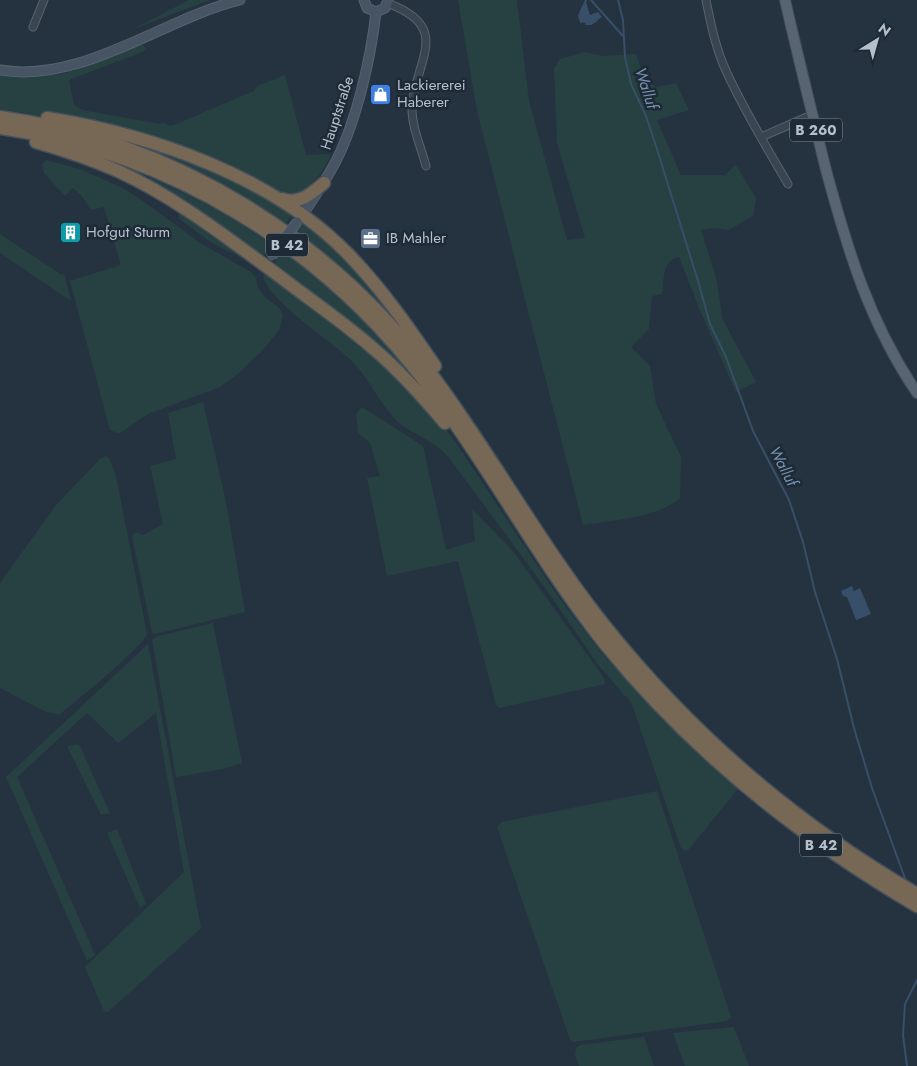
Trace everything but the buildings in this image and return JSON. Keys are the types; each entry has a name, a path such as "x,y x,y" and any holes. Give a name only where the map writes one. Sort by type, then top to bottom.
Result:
{"highway":[{"path":"0,113 67,121 161,146 204,161 276,197 286,200 298,200 311,194 324,183"},
{"name":"B 42","path":"0,118 90,136 199,179 266,218 329,264 385,318 434,378 552,553 602,623 676,708 736,771 867,864 917,894"},
{"name":"B 42","path":"0,128 94,148 165,175 232,209 296,251 353,300 405,356 428,386 578,608 605,644 673,718 815,841 862,873 917,906"},
{"path":"0,134 37,142 119,172 172,201 269,261 397,370 447,425 491,479"},
{"path":"276,197 299,218 348,254 389,302 452,392 476,438"}],"main road":[{"path":"0,70 30,72 69,66 215,8 240,0"},
{"path":"364,0 367,8 376,12 383,9 388,2"},
{"name":"B 260","path":"785,0 815,125 851,259 874,318 888,346 917,393"},
{"name":"Hauptstraße","path":"269,261 324,183 344,143 356,108 371,50 376,12"}],"street":[{"path":"33,27 44,0"},
{"path":"706,0 712,30 726,72 788,184"},
{"path":"388,2 406,11 418,20 425,32 426,50 412,112 426,166"},
{"path":"761,137 807,117"}],"green space":[{"path":"189,0 210,0 133,29"},
{"path":"458,0 517,0 529,101 567,240 585,238 557,143 554,69 560,59 585,52 603,56 636,54 641,69 655,87 676,83 689,110 657,120 681,175 725,175 736,165 756,198 753,216 728,230 714,228 701,230 717,281 722,318 756,382 736,392 701,313 679,257 669,262 667,266 662,294 652,296 649,329 631,347 650,366 656,404 681,457 680,498 659,510 634,517 583,525 477,111"},
{"path":"142,43 146,49 142,52 69,80 74,105 82,110 160,124 163,122 170,126 254,91 257,86 285,75 306,155 329,154 330,157 321,173 305,191 286,198 237,173 64,119 0,109 0,75 37,76 66,73"},
{"path":"104,133 201,165 275,201 292,215 284,226"},
{"path":"97,157 165,184 209,206 271,245 264,254 260,255 204,217"},
{"path":"46,160 80,169 123,188 200,243 251,272 256,278 258,288 264,296 280,309 283,316 279,330 262,351 239,373 220,387 148,414 120,433 110,430 70,281 121,265 104,207 91,210 81,195 73,188 65,196 44,173 42,165"},
{"path":"180,214 247,261 209,241 178,218"},
{"path":"305,223 312,227 367,282 430,365 295,233"},
{"path":"0,234 62,275 64,274 71,301 0,253"},
{"path":"283,249 343,299 393,351 421,387 275,266 275,262"},
{"path":"265,274 269,274 371,352 442,424 559,598 603,655 669,723 738,789 689,849 685,851 681,848 632,704 599,666 543,585 447,456 434,444 406,428 393,417 358,367 277,298 263,277"},
{"path":"203,402 225,497 245,612 155,634 152,633 132,536 136,532 143,535 163,524 150,466 176,459 168,413"},
{"path":"362,407 423,446 446,550 475,541 472,509 513,551 604,678 605,684 499,708 496,705 458,561 387,576 367,478 380,476 370,443 358,433 356,414"},
{"path":"106,456 110,460 116,476 147,634 133,651 59,715 44,711 0,688 0,583 56,505 101,458"},
{"path":"213,623 242,763 223,769 176,777 152,639"},
{"path":"148,644 201,928 108,1012 104,1011 85,967 184,872 156,713 118,743 87,713 17,777 95,955 87,961 6,777"},
{"path":"79,744 110,813 101,815 67,746"},
{"path":"657,791 731,1017 727,1021 573,1042 570,1040 497,827 502,822"},
{"path":"117,829 146,904 140,908 107,833"},
{"path":"734,1027 749,1066 685,1066 673,1033"},
{"path":"644,1037 654,1066 579,1066 575,1055 576,1048 580,1045"}],"water":[{"path":"586,2 590,15 598,12 602,17 591,24 580,22 580,11"},
{"path":"852,586 854,591 860,588 871,614 856,620 847,597 843,596 841,591"}],"waterway":[{"name":"Walluf","path":"581,22 579,16 586,0"},
{"name":"Walluf","path":"591,0 623,36"},
{"name":"Walluf","path":"618,0 623,20 625,57 631,84 646,116 656,146 710,324 726,357 753,431 789,500 803,542 815,592 837,659 854,728 872,788 906,881"},
{"name":"Walluf","path":"586,24 591,24 597,20"},
{"name":"Walluf","path":"907,1066 903,1035 905,1004 917,980"}],"place":[{"name":"Lackiererei Haberer","path":"381,94"},
{"name":"Hofgut Sturm","path":"70,232"},
{"name":"IB Mahler","path":"370,238"}]}
